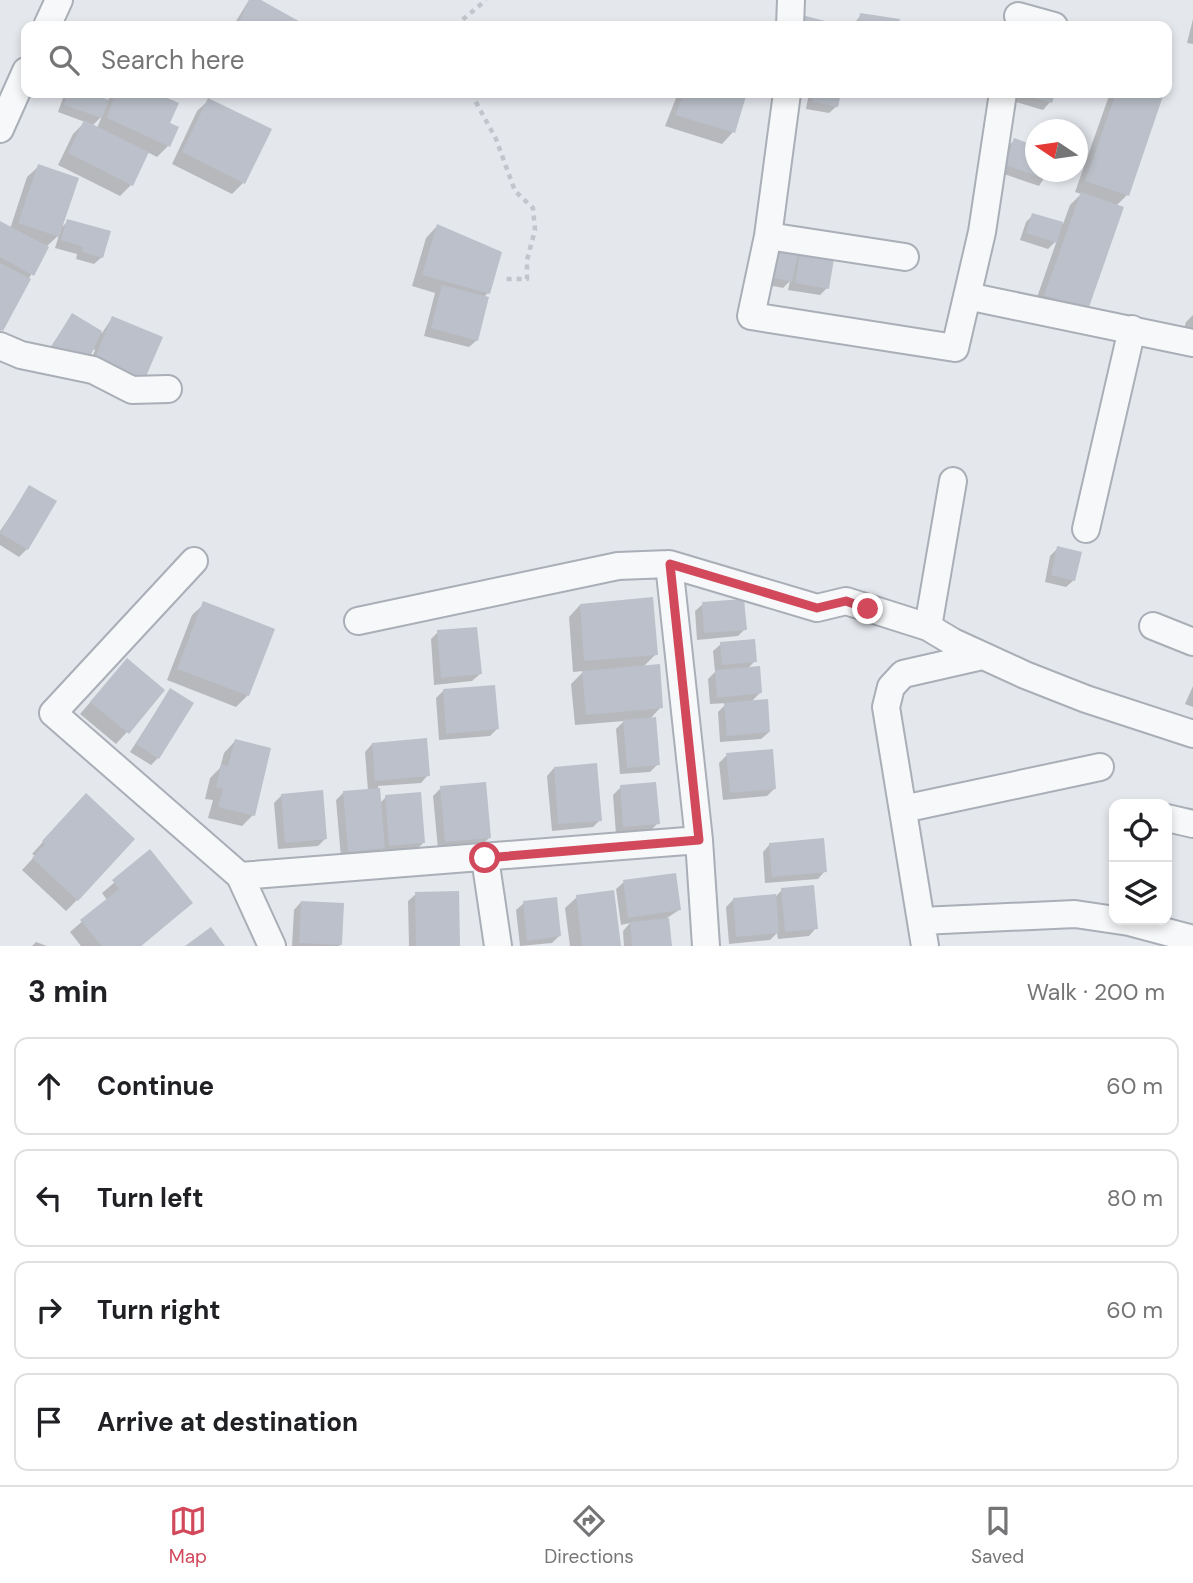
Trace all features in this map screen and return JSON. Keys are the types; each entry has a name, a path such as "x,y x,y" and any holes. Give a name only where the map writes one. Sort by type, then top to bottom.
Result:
{"street":[{"path":"49,21 58,0"},
{"path":"790,21 791,0"},
{"path":"1018,14 1039,21"},
{"path":"0,129 21,82"},
{"path":"787,98 768,236 751,316 954,348 982,232 997,98"},
{"path":"768,236 905,257"},
{"path":"967,296 1193,343"},
{"path":"1086,529 1132,329"},
{"path":"0,346 21,355 93,370 132,390 169,389"},
{"path":"928,627 953,481"},
{"path":"194,561 53,713 240,876 272,946"},
{"path":"670,564 699,840 706,946"},
{"path":"358,621 618,566 670,564 817,608 846,601 928,627 982,656 1086,699 1193,734"},
{"path":"1153,626 1193,642"},
{"path":"982,656 903,674 891,687 886,707 923,934 1075,914 1131,934 1193,939"},
{"path":"903,809 1100,767"},
{"path":"1172,819 1193,824"},
{"path":"240,876 699,840"},
{"path":"485,858 498,946"}],"path":[{"path":"461,21 486,0"},
{"path":"474,98 496,139 515,191 533,208 535,230 527,260 527,279 503,279"}],"building":[{"path":"249,0 261,0 299,21 239,21"},
{"path":"860,13 900,19 900,21 859,21"},
{"path":"802,15 825,21 800,21"},
{"path":"66,98 109,100 102,118 64,105"},
{"path":"113,98 168,98 179,103 170,123 179,127 170,147 107,118"},
{"path":"208,98 272,129 245,184 182,152"},
{"path":"682,98 746,98 735,133 675,115"},
{"path":"813,98 840,98 838,107 812,102"},
{"path":"1034,98 1054,98 1052,103"},
{"path":"1114,98 1162,98 1129,196 1088,182 1088,172"},
{"path":"84,120 149,152 133,186 68,153"},
{"path":"1014,138 1025,142 1025,172 1005,165"},
{"path":"38,164 79,178 59,237 18,223"},
{"path":"1081,192 1124,207 1088,310 1044,295"},
{"path":"1032,213 1063,222 1057,243 1026,233"},
{"path":"67,219 111,231 103,258 82,252 83,247 61,240"},
{"path":"0,221 49,247 34,276 0,257"},
{"path":"437,224 502,252 490,294 422,275"},
{"path":"773,242 799,249 792,282 765,276"},
{"path":"801,247 835,253 829,289 795,283"},
{"path":"0,263 31,279 3,331 0,329"},
{"path":"442,285 489,297 478,341 431,328"},
{"path":"72,313 102,331 88,361 52,346"},
{"path":"112,316 163,337 144,381 94,361"},
{"path":"29,485 57,501 28,550 0,533"},
{"path":"1057,546 1082,552 1075,581 1051,575"},
{"path":"653,597 658,655 584,661 580,604"},
{"path":"744,599 747,630 704,633 702,602"},
{"path":"203,601 275,629 249,696 177,669"},
{"path":"477,627 482,674 441,678 437,630"},
{"path":"755,639 757,662 722,665 720,642"},
{"path":"127,658 165,690 129,734 90,702"},
{"path":"660,664 663,708 586,715 582,671"},
{"path":"760,666 762,693 717,698 715,670"},
{"path":"495,685 499,729 446,734 443,689"},
{"path":"170,688 194,703 159,759 136,744"},
{"path":"768,699 770,732 727,736 724,703"},
{"path":"656,717 660,765 627,768 623,720"},
{"path":"427,738 430,776 375,781 372,743"},
{"path":"235,739 271,748 255,816 218,807 223,789 216,787 221,764 228,766"},
{"path":"773,749 776,789 730,793 726,753"},
{"path":"597,763 602,821 558,824 554,767"},
{"path":"486,782 491,838 445,842 440,786"},
{"path":"656,782 660,824 623,827 620,785"},
{"path":"380,788 385,848 348,852 343,791"},
{"path":"323,790 327,839 285,843 281,794"},
{"path":"421,792 425,843 389,846 385,795"},
{"path":"86,793 135,839 78,901 32,858 45,844 42,841"},
{"path":"824,838 827,872 772,877 769,843"},
{"path":"150,849 193,903 141,946 102,946 80,920 119,889 112,880"},
{"path":"676,873 681,910 628,918 623,880"},
{"path":"814,885 818,929 785,932 781,888"},
{"path":"614,890 621,946 582,946 576,895"},
{"path":"459,891 460,946 416,946 415,892"},
{"path":"776,894 779,933 736,937 733,898"},
{"path":"557,897 561,936 527,941 523,901"},
{"path":"301,901 344,903 342,945 299,943"},
{"path":"669,918 672,946 632,946 630,922"},
{"path":"211,927 225,946 185,946"}],"route":[{"path":"485,858 699,840 670,564 817,608 846,601 868,609"}]}
